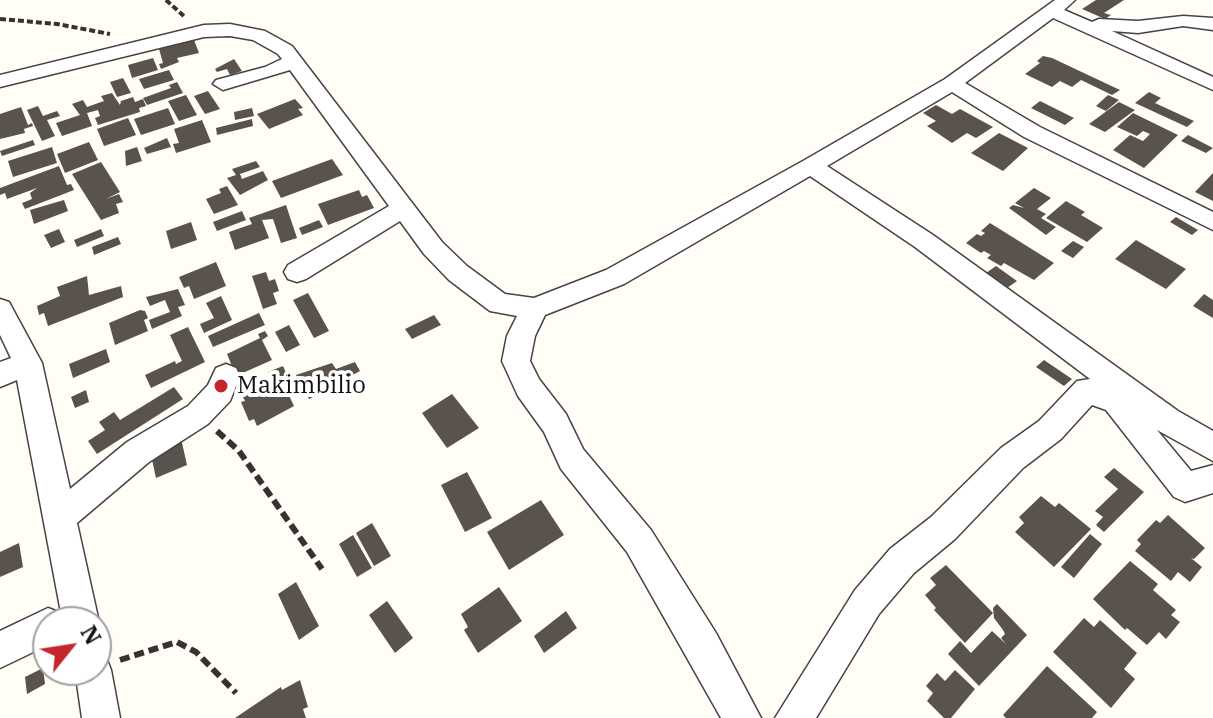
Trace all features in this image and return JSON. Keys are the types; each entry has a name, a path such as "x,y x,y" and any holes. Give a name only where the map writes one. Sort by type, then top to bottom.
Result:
{"street":[{"path":"0,81 214,30 241,31 276,42 433,248 474,288 499,304 535,308 615,277 811,166 952,83 1058,5 1080,24 1213,84"},
{"path":"1080,24 1138,27 1183,21 1213,24"},
{"path":"223,84 272,71 293,61"},
{"path":"952,83 1043,137 1213,222"},
{"path":"811,166 924,241 1167,420 1213,447"},
{"path":"297,272 404,209"},
{"path":"535,308 521,336 516,361 528,387 555,423 572,459 639,541 703,646 742,718"},
{"path":"0,309 14,369 61,516 65,606"},
{"path":"61,516 138,452 198,415 220,392 226,376"},
{"path":"794,718 867,602 902,561 943,528 1012,458 1050,430 1087,390 1116,401 1185,487 1213,479"},
{"path":"0,650 32,635"},
{"path":"101,718 102,686"}],"path":[{"path":"0,19 76,27 146,44"},
{"path":"198,415 239,451 322,569"},
{"path":"112,664 177,642 196,652 236,693"}],"building":[{"path":"1096,0 1124,0 1104,13 1111,15 1105,19 1082,9"},
{"path":"194,40 199,53 177,58 179,62 161,69 159,64 163,63 159,49"},
{"path":"1043,56 1120,90 1112,95 1081,80 1072,87 1060,81 1052,87 1025,74 1040,63 1037,61"},
{"path":"153,58 158,70 132,78 128,65"},
{"path":"234,59 242,71 230,75 227,69 217,72 215,69"},
{"path":"169,70 174,80 144,89 139,79"},
{"path":"123,78 131,93 117,97 110,82"},
{"path":"177,82 183,93 147,105 143,98 171,88 169,85"},
{"path":"208,91 220,109 205,114 194,96"},
{"path":"1149,92 1161,98 1155,103 1194,121 1187,127 1135,103"},
{"path":"112,93 120,105 121,101 133,97 135,102 143,99 146,106 139,108 140,112 98,125 95,118 100,116 98,110 87,113 92,126 62,136 56,123 80,115 72,104 83,100 87,107 104,101 101,96"},
{"path":"186,95 197,115 179,121 168,101"},
{"path":"1108,95 1119,100 1106,111 1096,106"},
{"path":"295,99 303,108 298,109 303,115 269,129 257,114"},
{"path":"1040,101 1074,118 1065,125 1031,108"},
{"path":"1119,102 1135,110 1105,132 1089,124"},
{"path":"936,105 952,114 960,109 993,127 976,138 967,133 952,143 927,126 936,121 923,113"},
{"path":"38,106 43,116 57,111 60,116 47,120 55,136 42,141 27,110"},
{"path":"21,107 28,125 32,123 33,126 24,129 25,133 0,139 0,114"},
{"path":"168,108 175,124 141,135 134,119"},
{"path":"252,108 254,116 235,120 234,112"},
{"path":"1133,113 1178,135 1144,168 1113,150 1130,135 1143,141 1150,134 1143,131 1137,136 1117,127"},
{"path":"128,118 136,135 104,146 97,129"},
{"path":"252,119 253,126 217,135 216,128"},
{"path":"202,120 211,142 176,153 173,144 179,143 174,129"},
{"path":"999,133 1028,148 1003,171 971,153"},
{"path":"1188,135 1213,148 1206,153 1181,141"},
{"path":"167,138 171,147 147,154 144,148"},
{"path":"33,140 35,145 2,156 0,151"},
{"path":"89,142 98,160 65,173 57,154"},
{"path":"52,147 57,163 13,177 8,161"},
{"path":"137,147 142,161 126,166 125,151"},
{"path":"332,159 343,175 281,198 272,181"},
{"path":"256,161 260,167 240,174 242,179 263,171 268,180 240,195 227,178 236,175 232,169"},
{"path":"101,162 120,192 106,199 119,194 123,202 116,204 119,213 101,220 72,174"},
{"path":"59,166 67,185 71,184 74,190 25,209 22,203 32,199 30,193 37,188 7,199 5,193 0,195 0,188"},
{"path":"1213,173 1213,201 1195,192"},
{"path":"227,186 238,205 214,214 206,199 221,193 219,189"},
{"path":"1034,188 1051,198 1037,209 1046,214 1041,218 1056,227 1046,235 1009,208 1013,205 1024,208 1015,203"},
{"path":"359,190 362,197 367,195 374,208 328,225 318,204"},
{"path":"64,200 68,211 34,224 30,210"},
{"path":"1066,201 1085,212 1081,215 1103,228 1087,242 1046,218"},
{"path":"286,205 297,238 281,243 273,219 262,220 269,238 235,250 229,232 252,224 249,218"},
{"path":"242,211 246,220 217,231 213,222"},
{"path":"1176,217 1198,230 1192,235 1170,222"},
{"path":"319,220 323,227 302,235 299,228"},
{"path":"191,222 197,240 171,249 166,231"},
{"path":"990,223 1054,263 1034,280 1004,263 1001,266 987,258 991,255 984,251 981,253 966,243 977,234 981,236 985,233 981,231"},
{"path":"59,229 65,242 51,248 44,235"},
{"path":"101,229 104,236 77,247 74,240"},
{"path":"118,237 121,244 94,255 92,247"},
{"path":"1136,240 1186,269 1166,289 1115,259"},
{"path":"1073,241 1084,247 1073,258 1061,251"},
{"path":"216,262 226,286 194,299 189,286 184,288 179,277"},
{"path":"996,266 1017,281 1007,288 986,273"},
{"path":"266,272 269,281 275,279 279,291 273,293 277,304 263,309 252,276"},
{"path":"87,276 89,295 121,286 123,297 48,326 44,313 39,315 37,306 60,296 57,287"},
{"path":"178,289 185,305 178,307 182,316 152,329 149,320 170,312 165,300 150,306 146,297"},
{"path":"308,293 329,331 314,338 293,300"},
{"path":"1204,294 1213,300 1213,318 1193,306"},
{"path":"221,296 232,320 204,333 200,324 214,318 206,303"},
{"path":"140,310 145,311 148,318 144,320 148,331 115,345 109,323"},
{"path":"259,313 265,325 213,347 208,336"},
{"path":"434,315 441,325 412,339 405,329"},
{"path":"289,325 300,345 286,352 275,332"},
{"path":"188,327 205,362 151,388 145,375 175,361 176,364 182,361 170,335"},
{"path":"265,331 268,336 262,340 272,360 236,376 227,354 260,338 258,334"},
{"path":"106,349 110,362 73,378 69,364"},
{"path":"1044,360 1072,379 1064,386 1036,367"},
{"path":"355,362 360,371 309,399 296,375 332,363 336,369"},
{"path":"283,366 291,384 285,387 294,406 257,426 254,419 249,421 240,391 266,379 273,394 277,392 268,372"},
{"path":"174,387 183,399 97,454 88,441 105,430 99,422 114,412 120,420"},
{"path":"86,390 89,402 75,408 71,397"},
{"path":"452,394 479,428 447,448 422,413"},
{"path":"180,434 187,465 156,478 149,446"},
{"path":"1114,468 1144,492 1104,532 1096,525 1103,517 1095,511 1118,489 1104,477"},
{"path":"467,472 492,518 465,532 441,485"},
{"path":"1041,496 1055,507 1059,503 1091,529 1054,567 1015,532 1024,523 1019,517"},
{"path":"541,500 564,535 509,570 487,532"},
{"path":"1168,515 1205,548 1194,559 1191,558 1202,567 1190,582 1178,572 1171,581 1135,551 1141,544 1137,540 1156,520 1160,523"},
{"path":"372,523 391,556 374,566 356,533"},
{"path":"1090,534 1102,544 1074,578 1061,567"},
{"path":"353,535 372,568 357,577 339,544"},
{"path":"19,543 23,567 0,577 0,552"},
{"path":"1130,561 1158,584 1153,590 1176,610 1171,615 1180,622 1166,639 1159,632 1147,645 1127,628 1125,630 1093,599"},
{"path":"946,565 993,613 965,643 934,610 936,608 925,595 936,585 930,578"},
{"path":"296,582 319,626 299,640 278,594"},
{"path":"499,587 522,621 478,653 464,630 468,627 461,614"},
{"path":"387,601 413,638 395,653 369,615"},
{"path":"997,604 1027,635 979,686 948,654 960,641 971,653 992,631 1006,644 1001,638 1005,634 994,618 993,608"},
{"path":"566,611 577,628 544,653 534,636"},
{"path":"1084,618 1094,627 1100,620 1137,653 1124,669 1135,679 1111,708 1053,652"},
{"path":"1047,666 1097,712 1092,718 1006,718 1003,715"},
{"path":"955,670 975,689 951,718 944,718 927,701 933,693 926,686 937,673 945,681"},
{"path":"32,674 32,686 41,686 27,694 25,677"},
{"path":"300,680 308,707 303,709 306,718 235,718 281,687 282,690"}],"place":[{"name":"Makimbilio","path":"221,386"}]}
